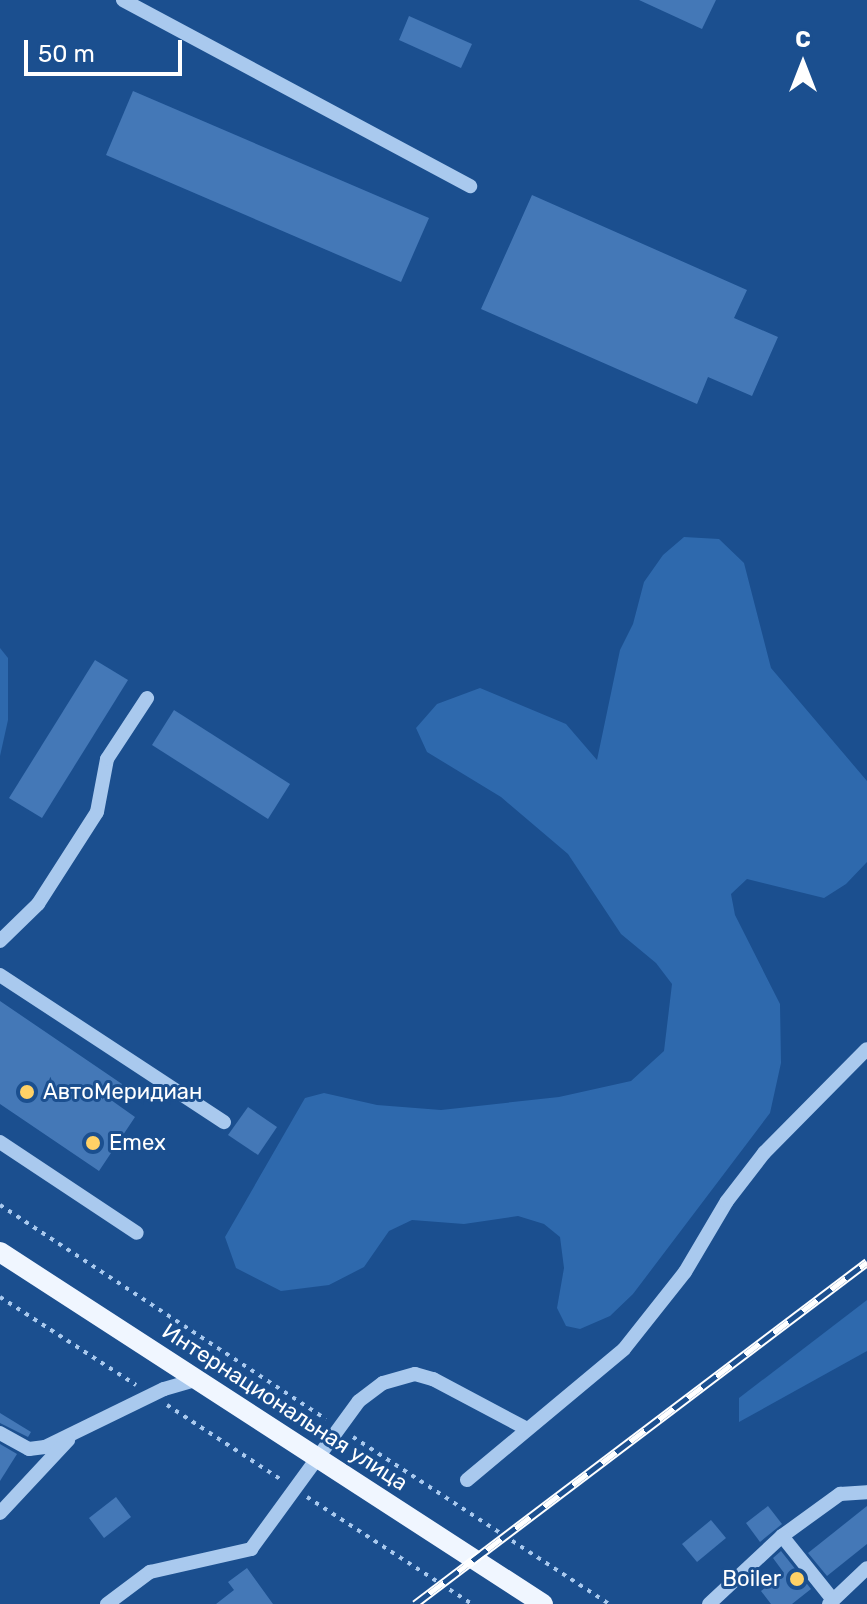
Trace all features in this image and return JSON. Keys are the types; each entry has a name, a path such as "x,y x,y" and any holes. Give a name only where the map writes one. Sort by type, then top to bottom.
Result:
{"main road":[{"name":"Интернациональная улица","path":"0,1252 543,1604"}],"lane":[{"path":"123,0 470,186"},
{"path":"0,941 38,904 97,812 107,759 147,698"},
{"path":"0,975 224,1122"},
{"path":"467,1480 624,1349 685,1272 727,1201 764,1153 867,1049"},
{"path":"0,1142 137,1233"},
{"path":"107,1604 150,1572 247,1552 370,1391 415,1374 527,1429"},
{"path":"0,1433 29,1449 45,1447 151,1395 198,1379"},
{"path":"0,1513 76,1432"},
{"path":"709,1604 782,1536 840,1494 867,1492"},
{"path":"782,1536 831,1602 867,1568"}],"path":[{"path":"0,1205 609,1604"},
{"path":"0,1297 472,1604"}],"shaded area":[{"path":"684,537 719,539 744,563 771,668 867,781 867,862 846,884 824,898 747,879 731,894 735,915 780,1004 781,1063 770,1113 633,1294 610,1316 580,1329 566,1326 557,1308 564,1268 560,1237 544,1224 518,1216 464,1224 412,1220 389,1231 364,1267 329,1285 281,1291 236,1268 225,1237 305,1098 324,1093 377,1105 441,1110 559,1097 631,1081 664,1051 672,984 656,963 621,934 568,854 501,797 427,752 416,728 437,704 480,688 566,724 597,760 620,650 633,624 644,582 663,555"},
{"path":"0,648 8,658 8,720 0,756"},
{"path":"867,1300 867,1351 739,1422 739,1398"}],"building":[{"path":"639,0 716,0 702,29"},
{"path":"409,16 472,44 461,68 399,40"},
{"path":"133,91 429,218 401,282 106,155"},
{"path":"532,195 747,290 734,318 778,337 752,396 708,377 697,404 481,309"},
{"path":"95,660 128,680 42,818 9,798"},
{"path":"174,710 290,784 268,819 152,745"},
{"path":"0,1001 122,1084 111,1100 135,1117 99,1171 0,1104"},
{"path":"248,1107 277,1127 258,1155 228,1135"},
{"path":"0,1413 31,1432 28,1437 0,1423"},
{"path":"0,1444 17,1454 0,1481"},
{"path":"116,1497 131,1517 104,1538 89,1518"},
{"path":"768,1506 782,1524 760,1542 746,1523"},
{"path":"867,1506 867,1544 827,1576 808,1553"},
{"path":"711,1520 726,1538 697,1562 682,1544"},
{"path":"781,1551 811,1589 792,1604 771,1604 761,1591 784,1573 773,1558"},
{"path":"247,1568 273,1604 216,1604 234,1590 228,1582"}],"railway":[{"path":"415,1604 867,1262"}],"place":[{"name":"АвтоМеридиан","path":"27,1092"},
{"name":"Emex","path":"93,1143"},
{"name":"Boiler","path":"797,1579"}]}
